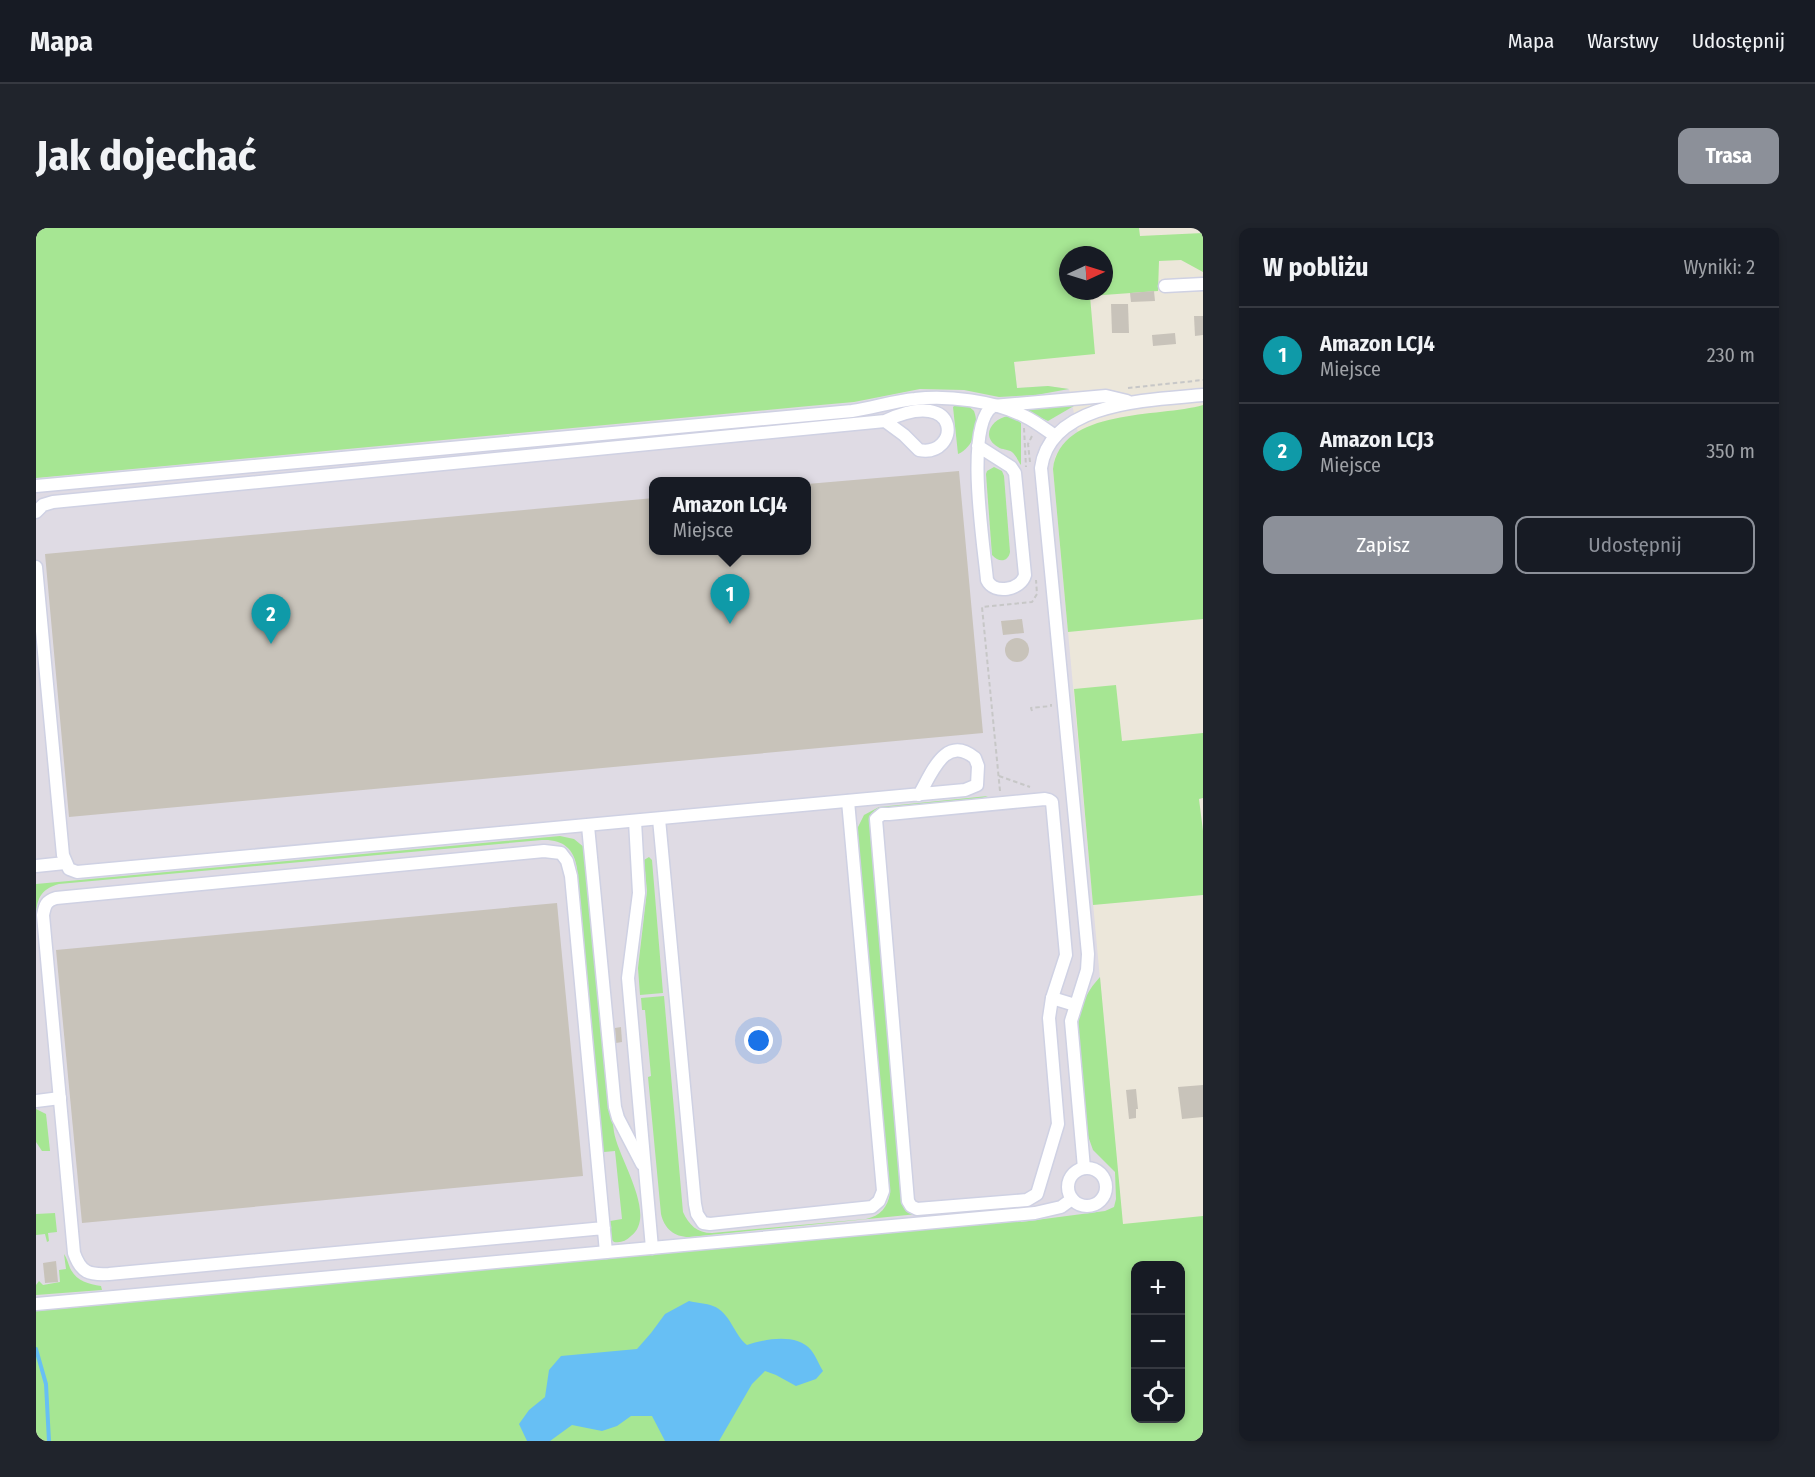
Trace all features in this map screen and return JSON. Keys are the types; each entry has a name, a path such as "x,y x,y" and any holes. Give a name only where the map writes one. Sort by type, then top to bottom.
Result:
{"lane":[{"path":"1165,286 1203,284"},
{"path":"1084,1168 1071,1021 1088,964 1041,468 1046,450 1055,436 1085,416 1131,402 1203,395"},
{"path":"978,446 1011,466 1015,473 1025,575 1023,581 1018,585 996,589 989,585 987,580 977,474 978,446 984,417 988,410 993,406 1106,396 1131,402"},
{"path":"36,486 852,411 930,397 969,400 993,406 1026,417 1055,436"},
{"path":"36,512 43,505 53,502 885,421 916,410 930,410 939,413 945,420 947,434 940,446 932,450 919,450 885,421"},
{"path":"36,567 65,863 77,872 86,873 919,795 971,789 977,784 979,778 975,758 961,750 951,751 941,757 919,795"},
{"path":"1049,800 1052,802 1066,955 1052,998 1049,1018 1057,1099 1058,1124 1037,1194 1027,1200 918,1209 911,1206 908,1201 876,823 878,816 1049,800"},
{"path":"659,819 694,1204 703,1223 710,1224 872,1207 879,1201 883,1191 848,801"},
{"path":"635,821 639,893 628,978 652,1248"},
{"path":"588,826 615,1107 618,1118 646,1170"},
{"path":"603,1228 109,1274 94,1274 84,1270 78,1264 74,1253 60,1098 40,926 45,905 56,898 544,851 561,853 567,861 571,876 606,1252"},
{"path":"36,866 65,863"},
{"path":"1052,998 1075,1005"},
{"path":"1057,1099 1077,1097"},
{"path":"36,1101 60,1098"},
{"path":"1093,1168 1104,1176 1107,1189 1100,1201 1082,1206 1072,1199 1069,1194 1068,1181 1075,1171 1093,1168"},
{"path":"36,1304 1035,1213 1061,1207 1072,1199"},
{"path":"109,1274 112,1297"}],"shaded area":[{"path":"1014,362 1017,388 1048,386 1069,389 1078,433 1062,446 1055,457 1053,469 1122,1218 36,1319 36,469"}],"green space":[{"path":"36,228 1139,228 1140,236 1203,233 1203,272 1181,260 1159,261 1158,291 1113,294 1113,246 1059,246 1059,300 1090,300 1095,354 1014,362 1017,388 1048,386 1069,389 1036,395 999,397 964,390 920,389 854,402 36,478"},
{"path":"1079,403 1048,421 1019,408"},
{"path":"957,404 966,404 974,411 976,417 974,436 968,447 958,454 953,407"},
{"path":"1203,405 1203,619 1068,632 1053,469 1060,449 1074,435 1092,425 1114,419"},
{"path":"1012,416 1021,423 1021,465 1012,452 998,447 990,438 990,428 993,424"},
{"path":"994,467 1002,471 1004,476 1010,552 1003,560 992,555 986,474"},
{"path":"1116,685 1122,741 1203,733 1203,798 1199,799 1203,831 1203,895 1093,905 1074,689"},
{"path":"988,796 980,799 875,810 870,817 905,1204 917,1213 1036,1202 689,1237 670,1231 661,1214 648,1077 651,1076 645,1010 642,1010 641,998 664,996 683,1212 691,1224 702,1232 712,1233 866,1219 875,1216 885,1207 890,1193 857,829 864,815 879,807"},
{"path":"560,836 574,839 585,848 604,1057 607,1057 614,1132 639,1201 638,1227 629,1238 621,1242 614,1242 611,1239 610,1221 622,1219 615,1151 604,1152 603,1150 577,868 570,850 561,843 542,840 59,884 47,889 40,896 36,919 36,884"},
{"path":"649,857 652,860 663,993 640,995 638,968 647,891 644,860"},
{"path":"1100,977 1123,1224 1203,1216 1203,1441 36,1441 36,1311 1020,1220 1021,1222 1105,1211 1114,1207 1115,1172 1093,1150 1087,1133 1078,1025 1080,1011 1088,993"},
{"path":"36,1109 46,1114 50,1151 42,1151 36,1142"},
{"path":"55,1213 57,1232 48,1233 49,1241 47,1242 45,1234 36,1235 36,1214"},
{"path":"64,1254 70,1268 79,1279 101,1286 102,1290 36,1295 36,1285 39,1281 43,1285 60,1282 59,1270 66,1269"}],"water":[{"path":"689,1301 719,1309 747,1345 780,1339 798,1341 813,1352 823,1371 816,1379 796,1386 765,1371 752,1384 719,1441 665,1441 652,1416 631,1416 617,1426 602,1431 572,1425 550,1441 527,1441 519,1424 529,1410 545,1397 549,1370 561,1356 637,1349 665,1314"}],"building":[{"path":"1154,291 1155,301 1131,302 1130,293"},
{"path":"1111,304 1128,304 1129,333 1112,333"},
{"path":"1194,316 1203,316 1203,335 1195,336"},
{"path":"1175,333 1176,344 1153,346 1152,335"},
{"path":"959,471 983,733 69,817 45,554 649,498 649,555 811,555 811,484"},
{"path":"1022,619 1024,633 1003,635 1001,621"},
{"path":"1017,638 1026,641 1029,650 1026,659 1017,662 1008,659 1005,650 1008,641"},
{"path":"557,903 583,1176 82,1223 56,950"},
{"path":"621,1027 622,1042 616,1043 615,1028"},
{"path":"1203,1085 1203,1117 1182,1119 1178,1087"},
{"path":"1136,1089 1138,1109 1136,1109 1136,1118 1129,1119 1126,1090"},
{"path":"56,1261 58,1282 45,1283 43,1263"}],"waterway":[{"path":"36,1349 46,1384 49,1441"}],"place":[{"name":"Amazon LCJ4","path":"730,624"},
{"name":"Amazon LCJ3","path":"271,644"}]}
